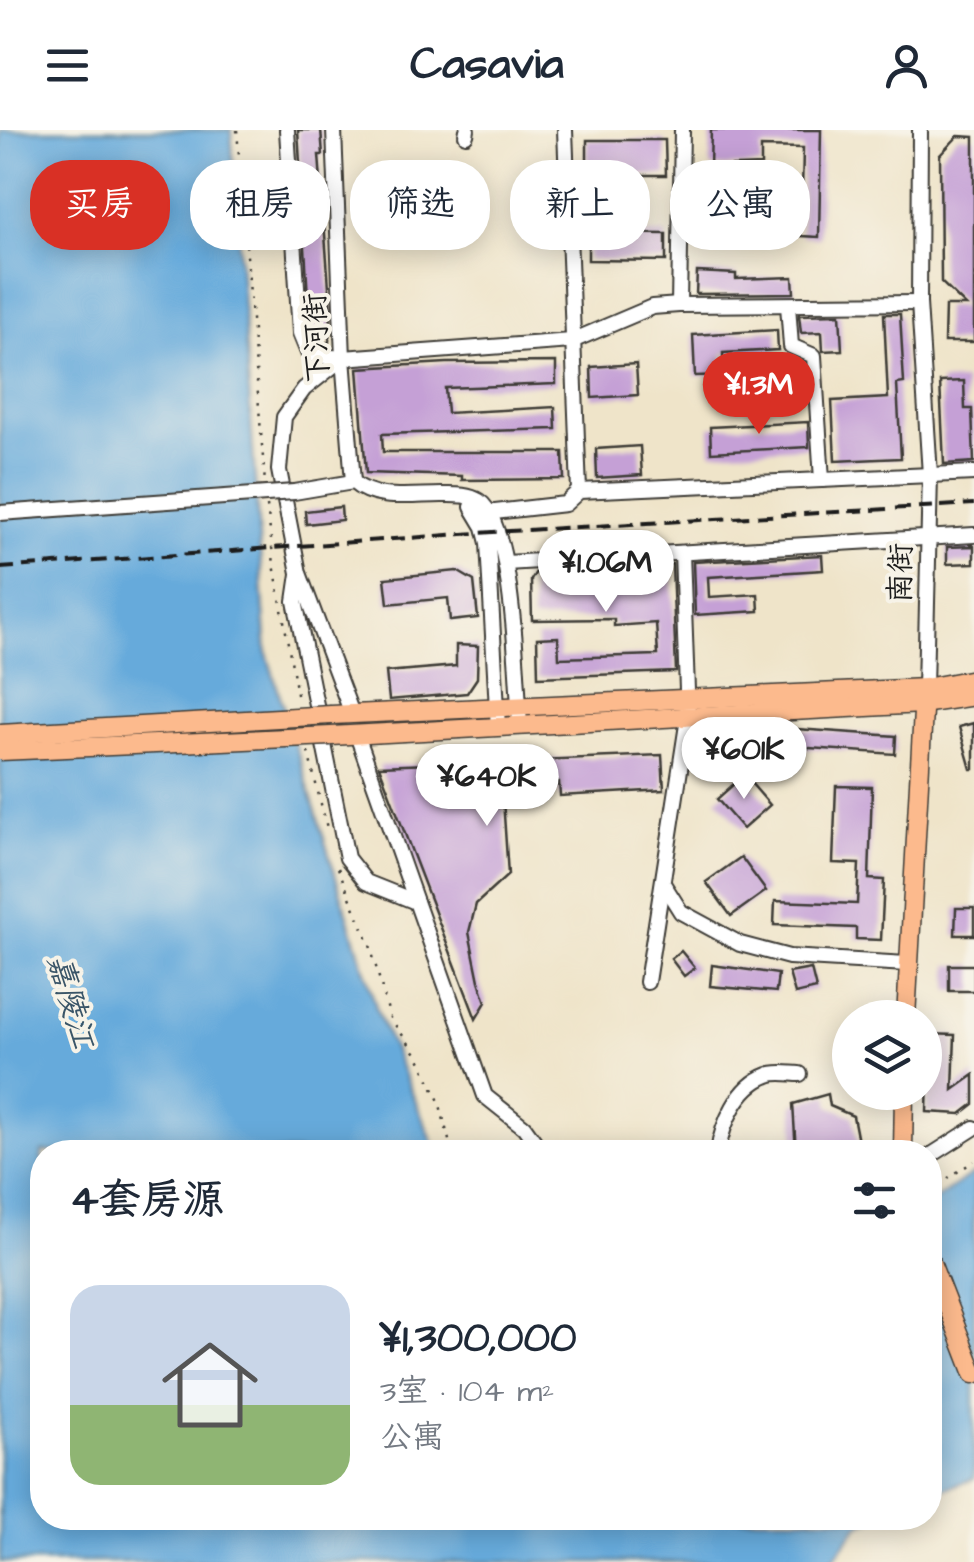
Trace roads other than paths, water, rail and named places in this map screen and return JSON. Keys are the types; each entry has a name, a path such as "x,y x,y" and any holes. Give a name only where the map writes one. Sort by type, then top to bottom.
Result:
{"main road":[{"path":"0,751 688,718 924,696 974,678"},
{"name":"南街","path":"906,1000 924,696"},
{"path":"0,734 687,697 974,696"},
{"path":"903,1140 904,1110"},
{"path":"942,1291 974,1374"}],"street":[{"path":"287,130 300,332 308,355 344,358 572,340 652,308 679,305 919,303"},
{"name":"下河街","path":"334,130 352,482"},
{"path":"565,130 579,490"},
{"path":"679,305 682,130"},
{"name":"南街","path":"920,130 919,303 930,475 924,696"},
{"path":"788,305 790,346 814,356 822,480"},
{"path":"344,358 304,389 284,417 279,470 299,573 352,714"},
{"path":"483,513 566,504 579,490 974,473"},
{"path":"0,513 294,492 352,482 366,494 463,495 482,502 488,543 498,728"},
{"path":"483,513 499,528 506,564 520,726"},
{"path":"506,564 974,535"},
{"path":"647,982 688,718 682,552"},
{"path":"299,573 295,601 346,858 366,882 416,902"},
{"path":"357,735 485,1096 524,1127 533,1140"},
{"path":"664,886 681,912 740,944 790,957 907,964"},
{"path":"720,1140 722,1126 745,1092 769,1074 800,1074"},
{"path":"942,1148 974,1128"}],"water":[{"name":"嘉陵江","path":"0,130 231,130 233,160 190,160 190,250 239,250 267,654 378,1013 432,1140 30,1140 30,1530 855,1530 831,1562 0,1562"},
{"path":"974,1173 974,1479 942,1489 942,1195"}],"railway":[{"path":"0,568 476,533 974,504"}]}
